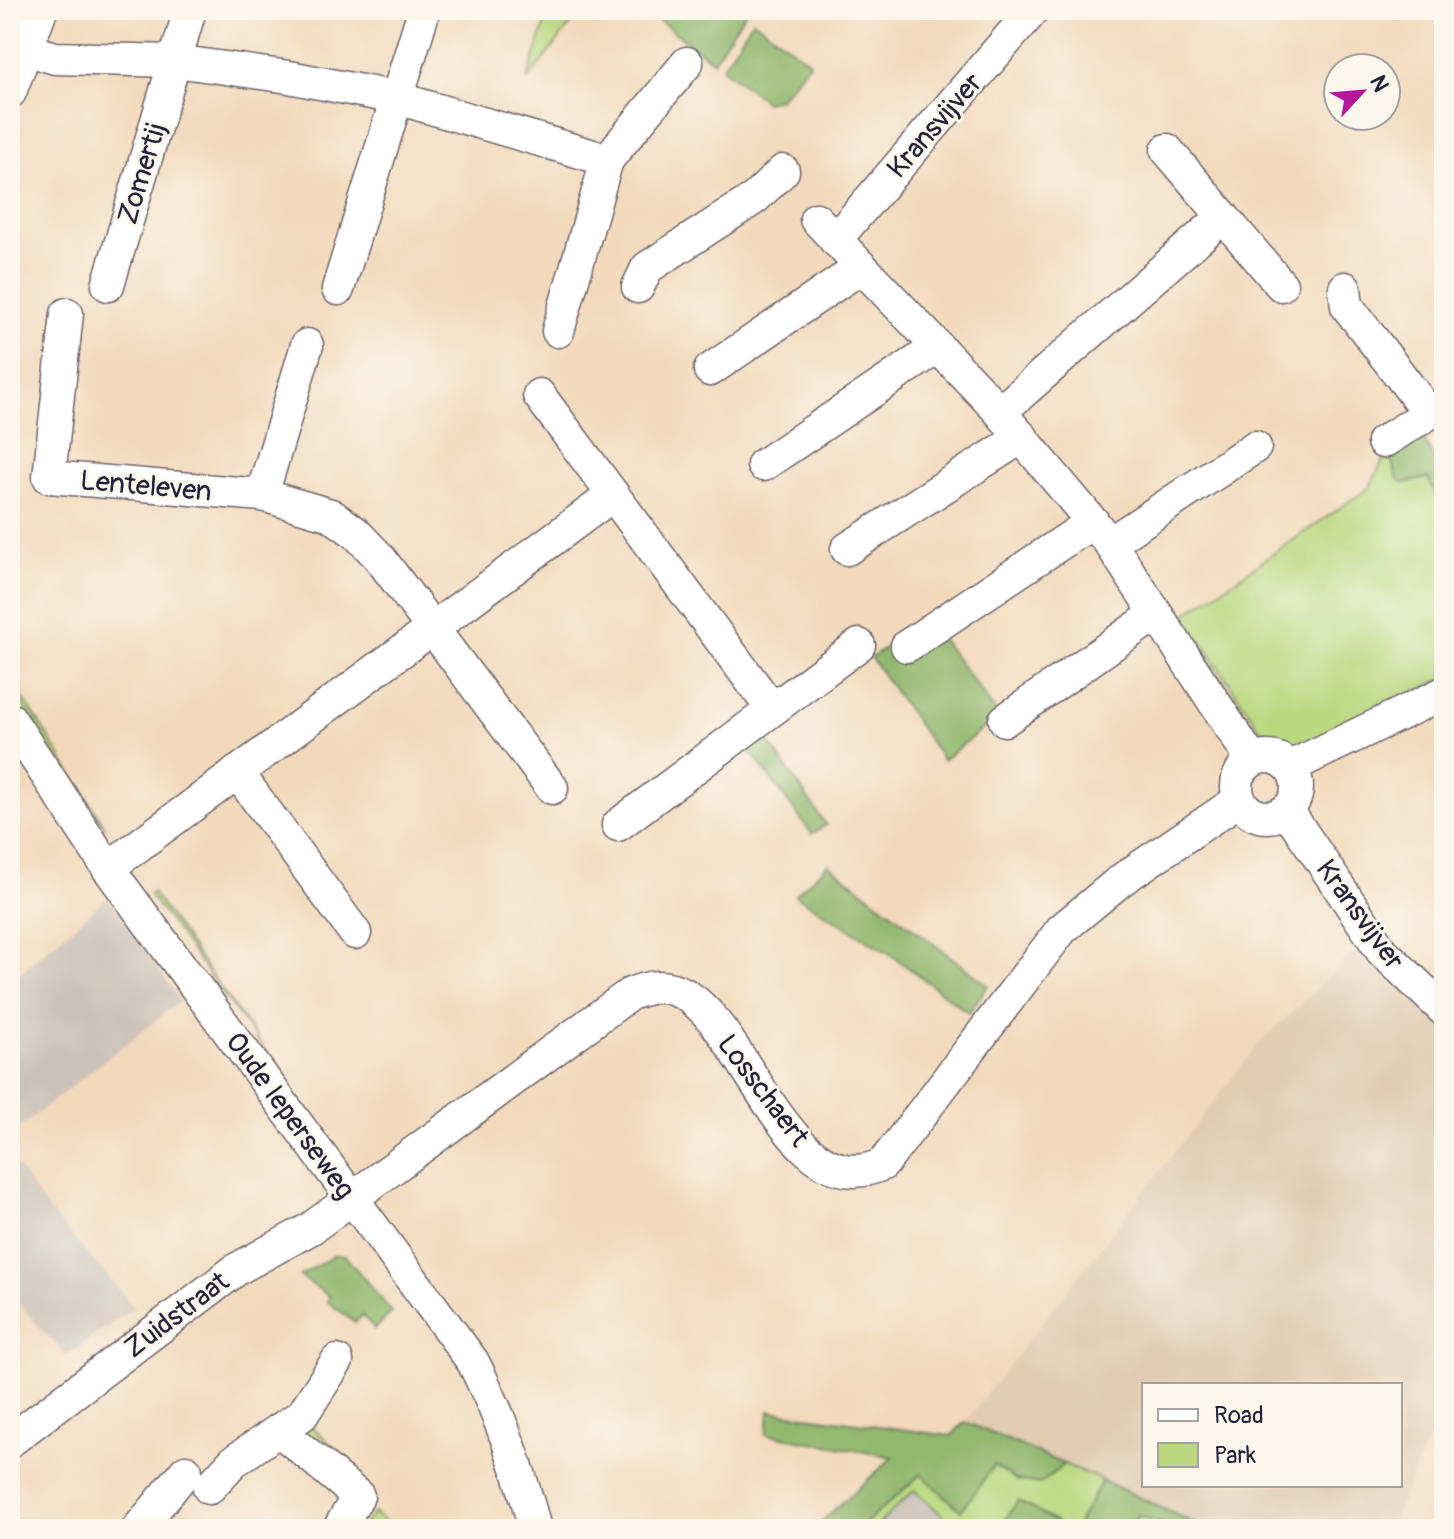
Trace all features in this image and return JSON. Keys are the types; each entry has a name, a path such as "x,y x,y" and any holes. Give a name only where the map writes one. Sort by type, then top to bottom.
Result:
{"street":[{"path":"10,92 19,46 41,10"},
{"name":"Zomertij","path":"108,285 190,10"},
{"path":"338,289 424,10"},
{"name":"Kransvijver","path":"1033,10 825,230 1000,412 1102,532 1252,760"},
{"path":"19,46 55,58 175,61 289,77 397,98 607,160"},
{"path":"558,331 607,160 687,63"},
{"path":"1167,150 1281,285"},
{"path":"638,287 647,268 755,198 783,171"},
{"path":"1000,412 1223,217"},
{"path":"710,370 860,268"},
{"path":"1345,288 1347,306 1436,408 1383,442"},
{"name":"Lenteleven","path":"67,314 49,477 262,495 331,515 356,533 379,557 552,788"},
{"path":"262,495 307,345"},
{"path":"763,465 938,347"},
{"path":"539,395 772,709"},
{"path":"847,549 1022,437"},
{"path":"907,646 1255,447"},
{"path":"108,868 613,495"},
{"path":"1005,720 1156,614"},
{"path":"618,825 859,645"},
{"path":"1290,767 1444,693"},
{"name":"Oude Ieperseweg","path":"10,719 108,868 473,1362 497,1409 520,1468 535,1529"},
{"path":"1272,757 1290,767 1297,784 1296,795 1287,810 1268,818 1257,816 1239,800 1237,780 1252,760 1272,757"},
{"path":"237,772 355,933"},
{"name":"Losschaert","path":"351,1199 630,994 652,987 670,988 687,995 710,1019 797,1140 816,1157 832,1168 863,1173 883,1164 895,1153 1062,929 1121,880 1239,800"},
{"name":"Kransvijver","path":"1287,810 1382,951 1444,1010"},
{"name":"Zuidstraat","path":"10,1441 237,1269 310,1229 351,1199"},
{"path":"138,1529 198,1479 233,1462 302,1415 337,1361"},
{"path":"279,1430 358,1496 339,1529"}],"shaded area":[{"path":"108,897 180,1001 10,1135 10,981"},
{"path":"1363,943 1444,1026 1444,1416 1439,1415 1389,1529 1206,1529 1102,1480 965,1422 1256,1047"},
{"path":"10,1157 46,1207 134,1307 66,1356 10,1294"},
{"path":"914,1490 958,1529 874,1529"}],"green space":[{"path":"549,10 582,10 527,81"},
{"path":"645,10 747,10 713,61"},
{"path":"753,20 810,62 780,98 766,102 722,68"},
{"path":"1419,429 1444,481 1444,510 1428,478 1405,483 1398,479 1388,451"},
{"path":"1388,451 1398,479 1405,483 1428,478 1444,510 1444,678 1297,749 1293,742 1264,735 1184,615 1369,488"},
{"path":"1182,619 1261,739 1247,724 1179,624"},
{"path":"938,634 999,716 943,760 871,658 896,640"},
{"path":"10,677 105,826 54,755"},
{"path":"764,735 826,825 812,834 747,747"},
{"path":"828,864 988,985 969,1013 890,954 795,895"},
{"path":"152,892 288,1082 149,894"},
{"path":"335,1255 345,1256 392,1312 375,1329 362,1315 355,1323 327,1301 330,1297 300,1276"},
{"path":"770,1411 951,1436 965,1422 1064,1464 1040,1484 1016,1480 994,1465 961,1511 921,1474 859,1529 813,1529 893,1457 766,1434"},
{"path":"311,1426 349,1461 341,1470 301,1432"},
{"path":"1064,1464 1102,1480 1075,1529 1068,1529 1018,1501 999,1529 958,1529 914,1490 874,1529 859,1529 921,1474 994,1465 1016,1480 1040,1484"},
{"path":"1102,1480 1206,1529 1161,1529 1163,1524 1138,1516 1130,1529 1075,1529"},
{"path":"1018,1501 1068,1529 999,1529"},
{"path":"374,1513 394,1529 360,1529"},
{"path":"1138,1516 1163,1524 1161,1529 1130,1529"}]}
